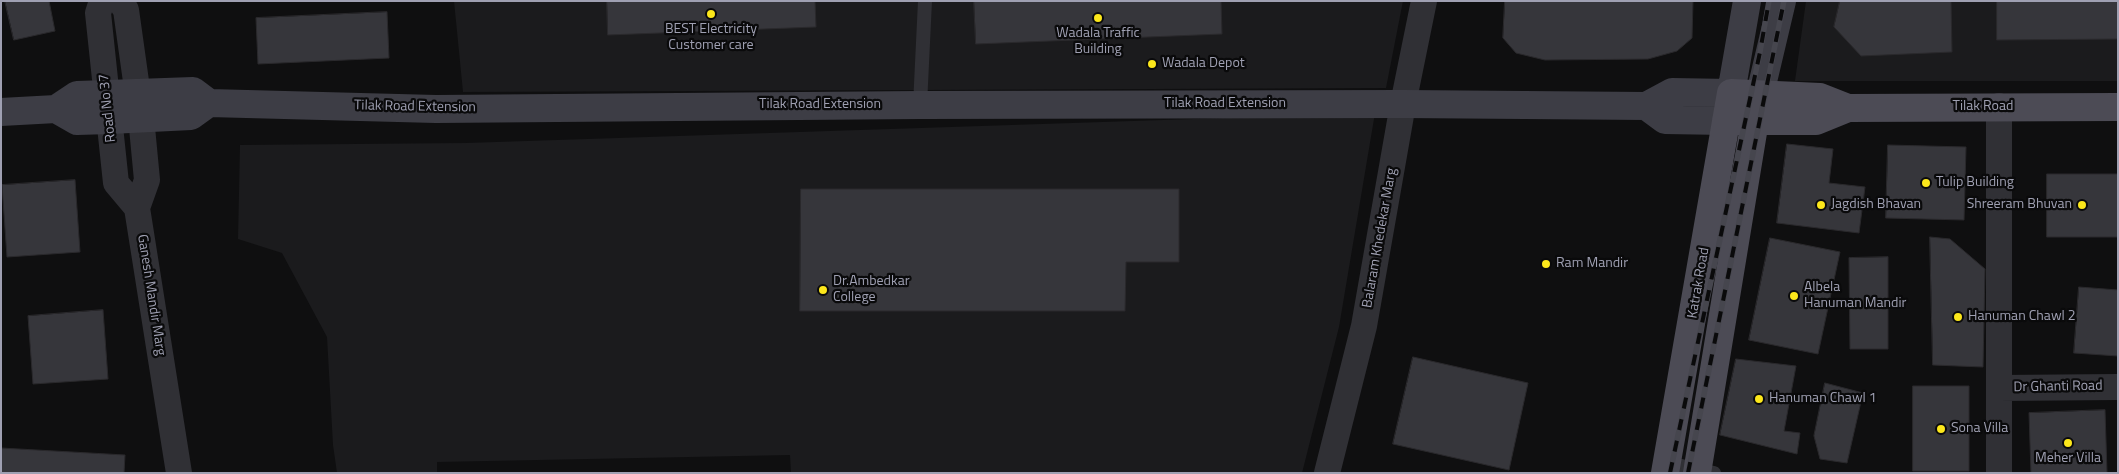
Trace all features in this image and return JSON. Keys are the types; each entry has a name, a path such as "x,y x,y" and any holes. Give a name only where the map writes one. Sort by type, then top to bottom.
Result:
{"main road":[{"path":"1732,92 1747,1"},
{"path":"1703,471 1754,120 1782,1"},
{"name":"Tilak Road Extension","path":"1,112 56,109 77,121 109,107 139,105 191,116 209,103 436,109 920,104 1646,106 1672,92 1760,94"},
{"name":"Katrak Road","path":"1667,468 1732,92"},
{"name":"Tilak Road","path":"1760,94 1820,97 1848,108"},
{"path":"1646,106 1665,120 1726,121"},
{"name":"Tilak Road","path":"1726,121 1816,121 1848,108 2118,107"},
{"path":"1704,256 1733,259"}],"street":[{"name":"Road No 37","path":"102,1 98,13 116,183 138,208"},
{"path":"120,1 126,10 139,105"},
{"name":"Balaram Khedekar Marg","path":"1328,473 1364,326 1403,104 1424,1"},
{"name":"Ganesh Mandir Marg","path":"139,105 147,180 138,208 179,473"},
{"path":"1998,106 1999,473"},
{"name":"Dr Ghanti Road","path":"1999,388 2118,387"}],"lane":[{"path":"920,104 925,1"},
{"path":"1667,468 1703,471"}],"shaded area":[{"path":"454,1 1403,1 1386,88 463,92"},
{"path":"1806,1 2118,1 2118,81 1795,81"},
{"name":"Dr.Ambedkar College","path":"1375,113 1339,327 1302,473 791,473 790,455 437,462 437,473 337,473 333,445 327,337 282,253 238,239 240,145 466,143"}],"building":[{"path":"5,1 49,1 55,31 14,40"},
{"name":"BEST Electricity Customer care","path":"607,1 815,1 816,27 608,35"},
{"name":"Wadala Traffic Building","path":"974,1 1221,1 1222,34 976,44"},
{"path":"1505,1 1693,1 1692,38 1677,51 1648,59 1545,60 1516,53 1503,38"},
{"path":"1840,1 1951,1 1952,52 1861,56 1834,27"},
{"path":"1997,1 2118,1 2118,39 1997,40"},
{"path":"387,12 389,58 258,64 256,18"},
{"name":"Jagdish Bhavan","path":"1787,144 1833,149 1829,183 1865,187 1859,233 1777,223"},
{"name":"Tulip Building","path":"1888,145 1966,147 1964,220 1886,218"},
{"name":"Shreeram Bhuvan","path":"2047,174 2118,174 2118,237 2047,237"},
{"path":"75,180 80,252 7,257 2,185"},
{"path":"801,189 1179,189 1179,262 1126,262 1125,311 800,311"},
{"name":"Hanuman Chawl 2","path":"1930,237 1950,239 1985,269 1983,367 1933,365"},
{"name":"Albela Hanuman Mandir","path":"1770,238 1840,252 1818,354 1749,340"},
{"path":"1888,257 1888,349 1850,349 1849,258"},
{"path":"2079,287 2118,290 2118,356 2074,353"},
{"path":"103,310 108,379 33,384 28,316"},
{"path":"1413,357 1528,383 1509,470 1393,444"},
{"name":"Hanuman Chawl 1","path":"1736,359 1796,366 1784,431 1800,433 1797,454 1720,435"},
{"path":"1825,383 1863,393 1847,463 1820,459 1814,436"},
{"name":"Sona Villa","path":"1913,386 1969,386 1969,471 1913,471"},
{"name":"Meher Villa","path":"2105,410 2107,473 2031,473 2029,413"},
{"path":"1,448 125,455 124,473 1,473"}],"railway":[{"path":"1670,473 1760,52 1769,1"},
{"path":"1688,473 1784,1"}],"place":[{"name":"BEST Electricity Customer care","path":"711,14"},
{"name":"Wadala Traffic Building","path":"1098,18"},
{"name":"Wadala Depot","path":"1152,64"},
{"name":"Tulip Building","path":"1926,183"},
{"name":"Jagdish Bhavan","path":"1821,205"},
{"name":"Shreeram Bhuvan","path":"2082,205"},
{"name":"Ram Mandir","path":"1546,264"},
{"name":"Dr.Ambedkar College","path":"823,290"},
{"name":"Albela Hanuman Mandir","path":"1794,296"},
{"name":"Hanuman Chawl 2","path":"1958,317"},
{"name":"Hanuman Chawl 1","path":"1759,399"},
{"name":"Sona Villa","path":"1941,429"},
{"name":"Meher Villa","path":"2068,443"}]}
